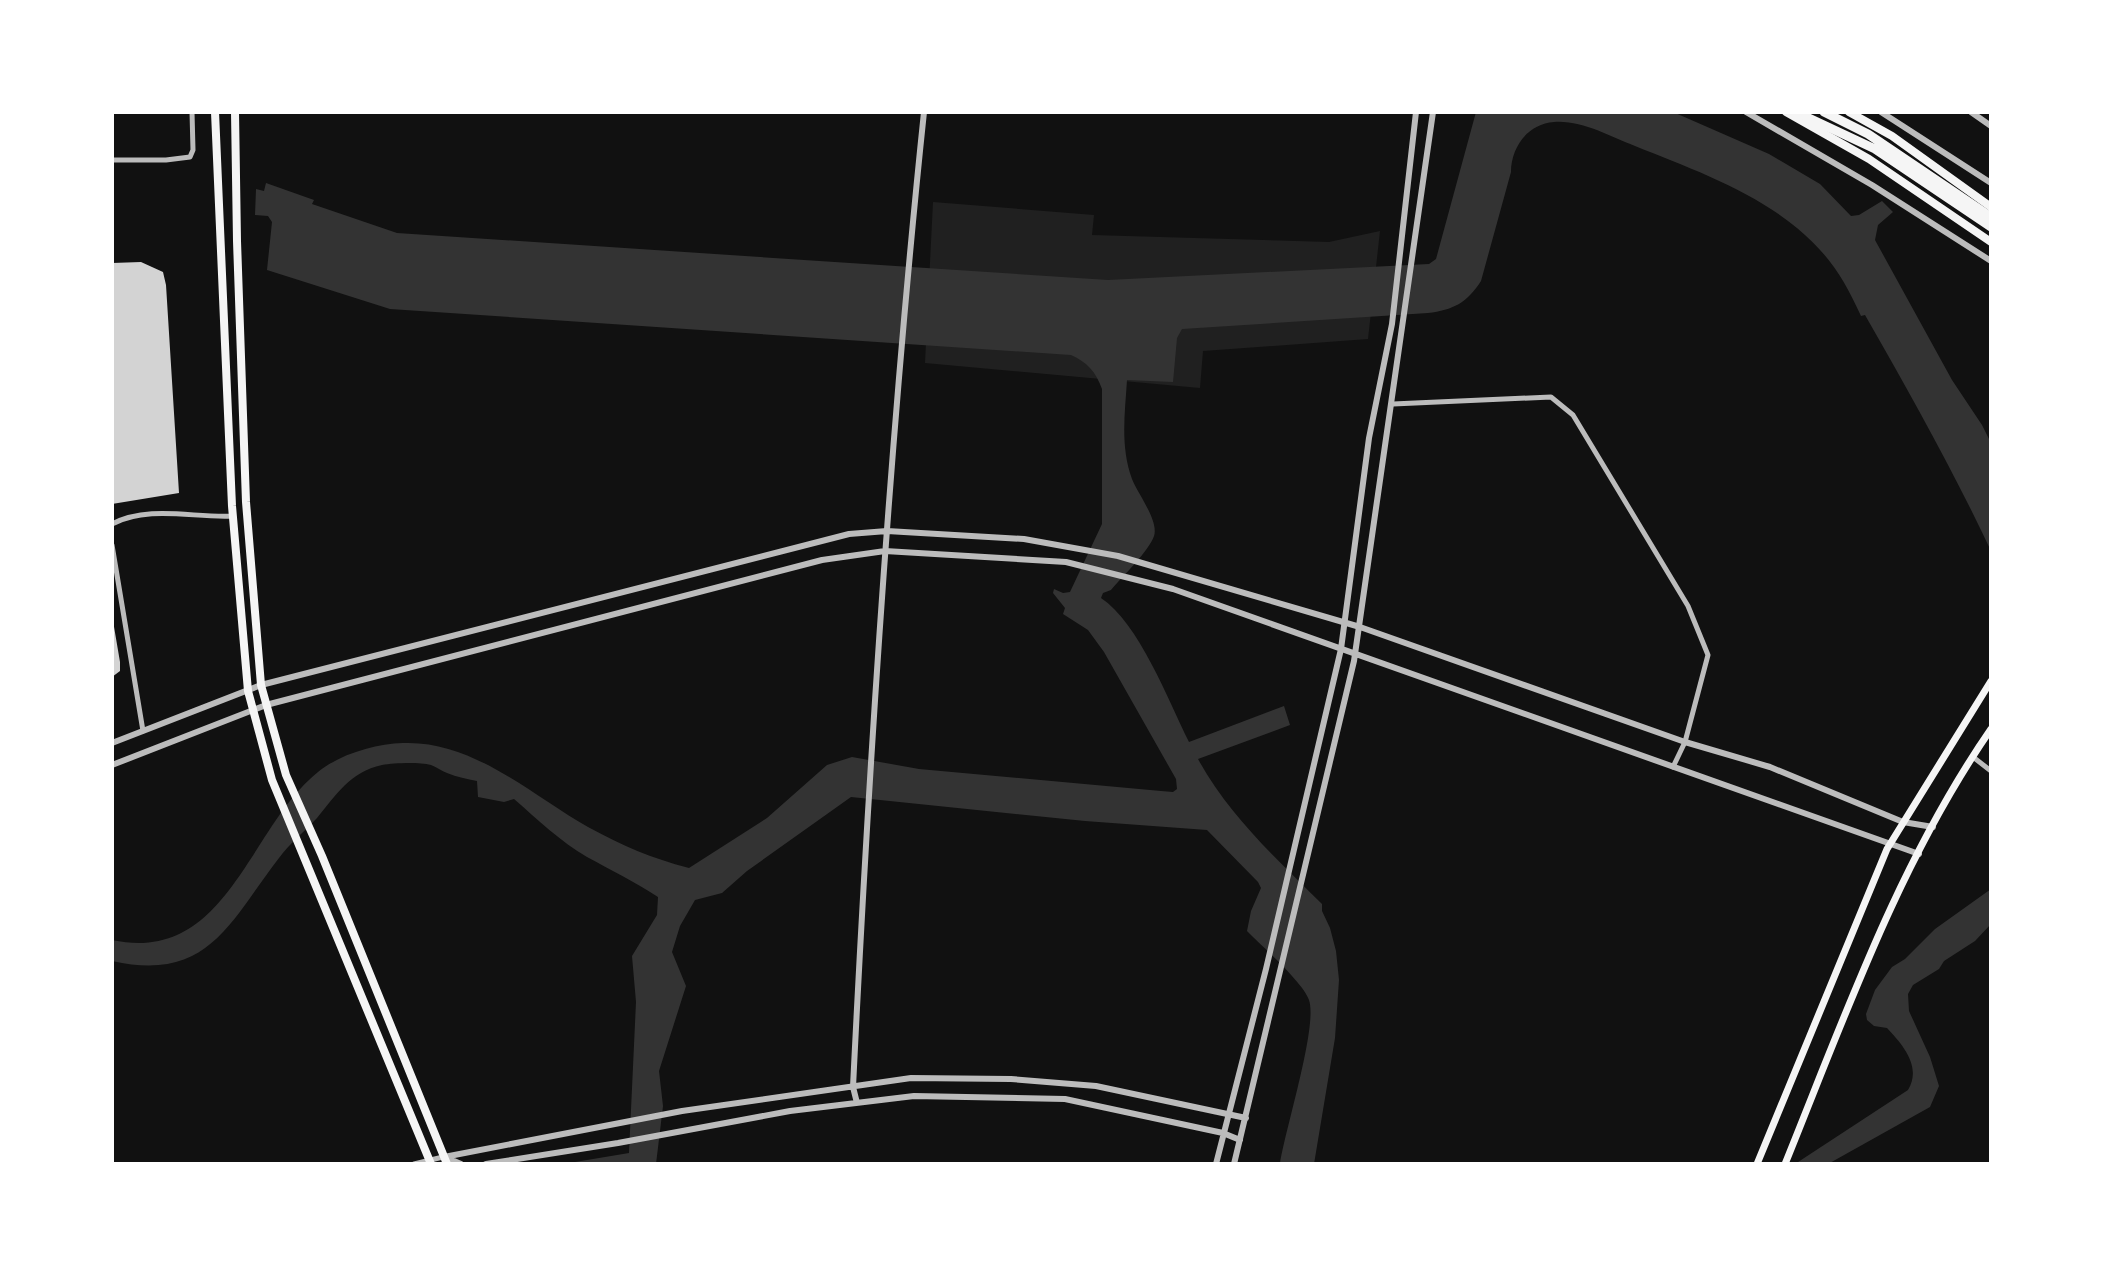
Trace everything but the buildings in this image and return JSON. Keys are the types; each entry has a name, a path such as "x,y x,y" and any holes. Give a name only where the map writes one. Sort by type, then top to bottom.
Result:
{"highway":[{"path":"1796,112 1875,149 1991,227"},
{"path":"1824,112 1868,134 1991,217"}],"main road":[{"path":"215,112 233,515 248,691 272,780 430,1162"},
{"path":"235,112 246,502 261,685 291,785 445,1160"},
{"path":"1786,112 1869,159 1991,242"},
{"path":"1849,112 1892,136 1991,207"},
{"path":"1757,1164 1890,844 1991,681"},
{"path":"1785,1164 1879,930 1972,757 1991,729"}],"street":[{"path":"112,160 190,157 193,150 192,112"},
{"path":"857,1103 853,1087 866,824 900,350 924,112"},
{"path":"1216,1164 1294,854 1346,623 1369,438 1392,324 1416,112"},
{"path":"1234,1164 1355,654 1433,112"},
{"path":"1746,112 1872,185 1991,261"},
{"path":"1881,112 1991,183"},
{"path":"1971,112 1991,126"},
{"path":"1393,404 1551,397 1573,415 1688,606 1708,655 1685,742 1673,767"},
{"path":"112,524 170,512 207,517 233,515"},
{"path":"112,743 261,685 849,534 887,531 1024,539 1118,556 1360,627 1685,742 1770,767 1903,822 1933,827"},
{"path":"112,545 143,731"},
{"path":"112,765 266,705 822,560 885,551 1066,562 1173,589 1919,854"},
{"path":"1972,757 1991,771"},
{"path":"414,1164 682,1111 911,1078 1011,1079 1096,1086 1246,1118"},
{"path":"486,1164 790,1111 914,1096 1065,1099 1223,1133 1240,1140"},
{"path":"445,1160 461,1164"}],"shaded area":[{"path":"1476,112 1673,112 1769,154 1820,184 1851,216 1859,215 1882,201 1893,212 1878,225 1875,240 1952,380 1991,443 1991,551 1946,461 1865,315 1861,316 1835,268 1818,248 1779,214 1740,191 1585,126 1564,122 1544,124 1529,132 1517,146 1481,281 1459,304 1428,313 1182,329 1177,338 1173,382 1127,380 1124,430 1128,467 1155,530 1141,556 1101,598 1128,625 1140,643 1189,742 1284,706 1290,725 1198,759 1239,818 1322,904 1330,928 1339,980 1335,1038 1314,1164 1280,1164 1309,1032 1309,1000 1291,975 1247,931 1261,888 1207,830 851,797 747,871 722,893 695,900 680,926 672,952 686,986 659,1071 663,1106 656,1164 563,1164 629,1153 636,1002 632,956 657,915 658,897 577,851 514,799 504,802 478,797 477,781 420,763 371,768 337,793 288,847 214,941 195,955 172,963 145,965 112,961 112,940 151,942 183,932 209,913 232,886 294,796 318,772 347,755 381,745 429,744 453,750 500,772 625,846 689,868 767,818 827,765 852,757 919,769 1173,792 1177,789 1176,779 1104,652 1088,630 1063,614 1065,608 1053,593 1054,589 1070,592 1102,524 1102,389 1094,373 1082,361 1071,355 390,309 267,270 272,222 268,216 255,215 256,189 264,191 266,183 314,200 312,204 397,233 1108,280 1429,264 1436,259"},
{"path":"933,202 1094,215 1092,235 1329,242 1380,231 1368,339 1203,351 1200,388 925,363"},
{"path":"1991,889 1991,924 1975,941 1913,985 1908,994 1909,1011 1930,1057 1939,1086 1930,1107 1828,1164 1795,1164 1908,1090 1913,1073 1909,1057 1887,1028 1874,1026 1867,1020 1866,1014 1875,990 1892,967 1905,959 1935,929"}]}
